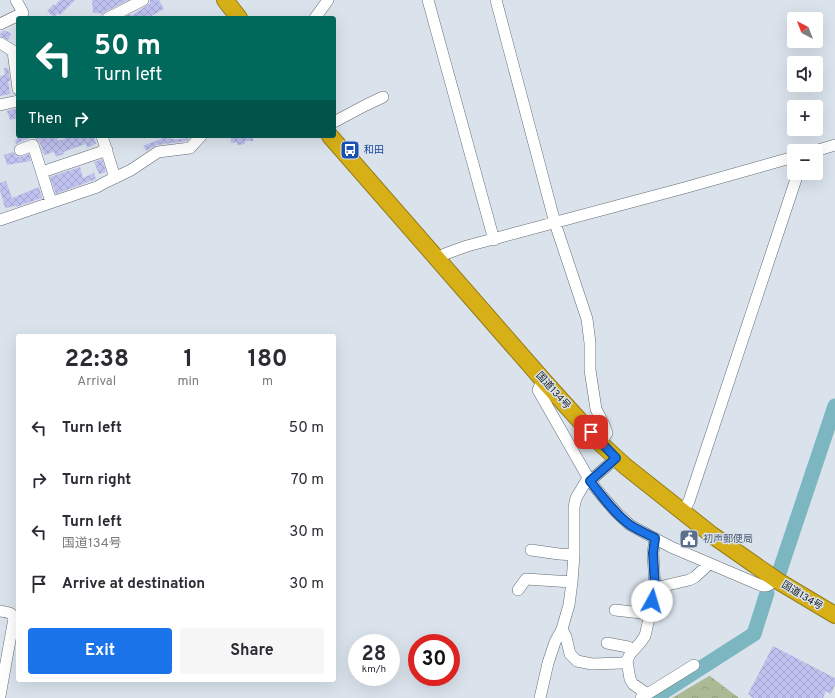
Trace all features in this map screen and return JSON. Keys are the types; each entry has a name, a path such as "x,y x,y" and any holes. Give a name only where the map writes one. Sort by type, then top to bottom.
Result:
{"highway":[{"path":"225,0 237,16"},
{"name":"国道134号","path":"332,138 600,443 616,458 712,535 775,579 835,615"}],"street":[{"path":"16,0 26,15"},
{"path":"112,16 143,0"},
{"path":"316,16 328,0"},
{"path":"428,0 494,240"},
{"path":"496,0 555,223 587,319 590,343 590,370 596,409 606,434 600,443"},
{"path":"0,24 16,18"},
{"path":"0,43 13,52 16,74"},
{"path":"336,121 383,97"},
{"path":"0,105 16,101"},
{"path":"103,138 114,178"},
{"path":"0,208 2,219 97,187 132,170 158,152 190,148 199,138"},
{"path":"20,150 33,145 51,202"},
{"path":"823,149 835,145"},
{"path":"42,172 107,150"},
{"path":"437,259 467,246 494,240 787,159"},
{"path":"683,512 689,501 796,180"},
{"path":"543,380 538,390 589,479 616,512 630,525 671,547 764,587 769,585 775,579"},
{"path":"540,698 545,674 555,642 562,629 569,605 574,555 574,507 576,498 589,479 616,458"},
{"path":"655,538 653,553 655,588 644,636 630,654 627,661 630,679 644,696 694,665"},
{"path":"531,550 574,555"},
{"path":"655,588 689,580 695,577 709,564"},
{"path":"518,590 526,579 572,582"},
{"path":"615,610 650,614"},
{"path":"0,611 8,612 13,615 14,618 0,696"},
{"path":"562,629 566,637 570,654 577,661 592,664 622,663 627,661"},
{"path":"607,643 628,647 634,650"}],"green space":[{"path":"709,676 739,698 672,698"}],"building":[{"path":"60,0 75,0 60,15 58,13 53,16 47,11 54,4 55,5"},
{"path":"92,0 128,0 101,15 101,13 93,13"},
{"path":"150,0 159,0 164,9 151,16 131,16 146,6 150,3"},
{"path":"5,30 11,34 8,40 0,36 2,31"},
{"path":"4,68 8,68 10,94 0,96 0,76 5,75"},
{"path":"16,109 16,118 10,120 7,111"},
{"path":"30,138 16,144 15,140"},
{"path":"35,138 57,138 58,141 67,138 94,138 96,144 87,148 86,144 63,152 64,154 56,157 54,152 44,155 38,140"},
{"path":"163,138 188,138 187,141 157,145 146,151 143,146"},
{"path":"230,138 253,138 253,141 245,141 245,144 237,145 237,142 231,143"},
{"path":"13,152 19,157 29,154 31,161 7,165 4,155"},
{"path":"102,159 106,172 99,174 94,162"},
{"path":"80,167 83,178 94,173 96,179 56,194 50,177"},
{"path":"6,181 12,198 39,187 42,198 16,207 5,208 0,190 0,183"},
{"path":"773,646 835,678 835,685 831,694 826,691 823,698 753,698 748,694"}],"waterway":[{"path":"779,573 835,406"},
{"path":"654,698 754,634 767,593"}],"place":[{"name":"和田","path":"350,150"},
{"name":"初声郵便局","path":"689,539"}],"route":[{"path":"591,432 616,458 590,481 616,512 630,525 655,538 653,553 655,588 652,601"}]}
